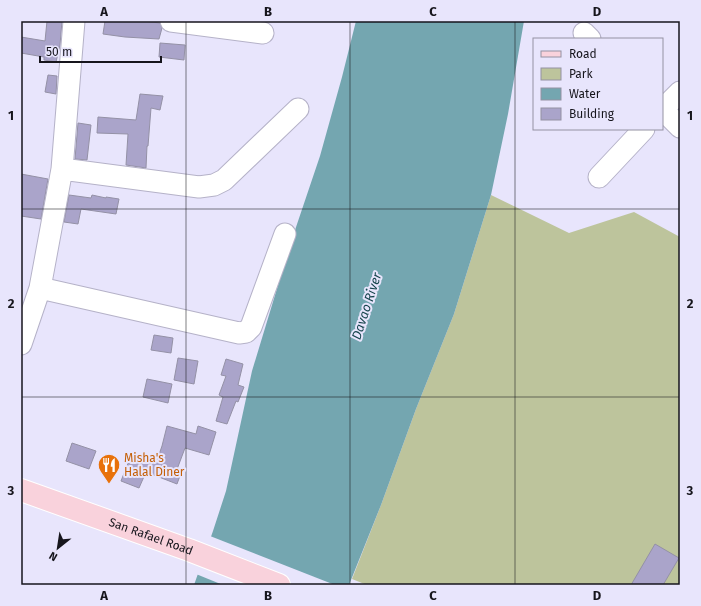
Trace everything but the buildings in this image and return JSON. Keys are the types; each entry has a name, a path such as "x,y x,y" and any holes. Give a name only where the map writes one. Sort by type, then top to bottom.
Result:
{"main road":[{"name":"San Rafael Road","path":"21,490 189,550 279,585"}],"street":[{"path":"21,344 40,288 62,169 74,21"},
{"path":"171,21 263,33"},
{"path":"663,109 680,92"},
{"path":"62,169 199,187 214,185 224,180 298,109"},
{"path":"663,111 680,127"},
{"path":"599,176 643,130"},
{"path":"40,288 239,333 246,332 251,326 285,234"}],"green space":[{"path":"491,195 569,233 634,212 680,237 680,585 367,585 352,579 416,409 454,314"}],"water":[{"name":"Davao River","path":"356,21 524,21 508,114 491,195 454,314 349,585 194,585 226,491 252,371 292,239 320,156"}],"pier":[{"path":"210,536 335,585 223,585 196,574"}],"place":[{"name":"Misha's Halal Diner","path":"109,484"}]}
